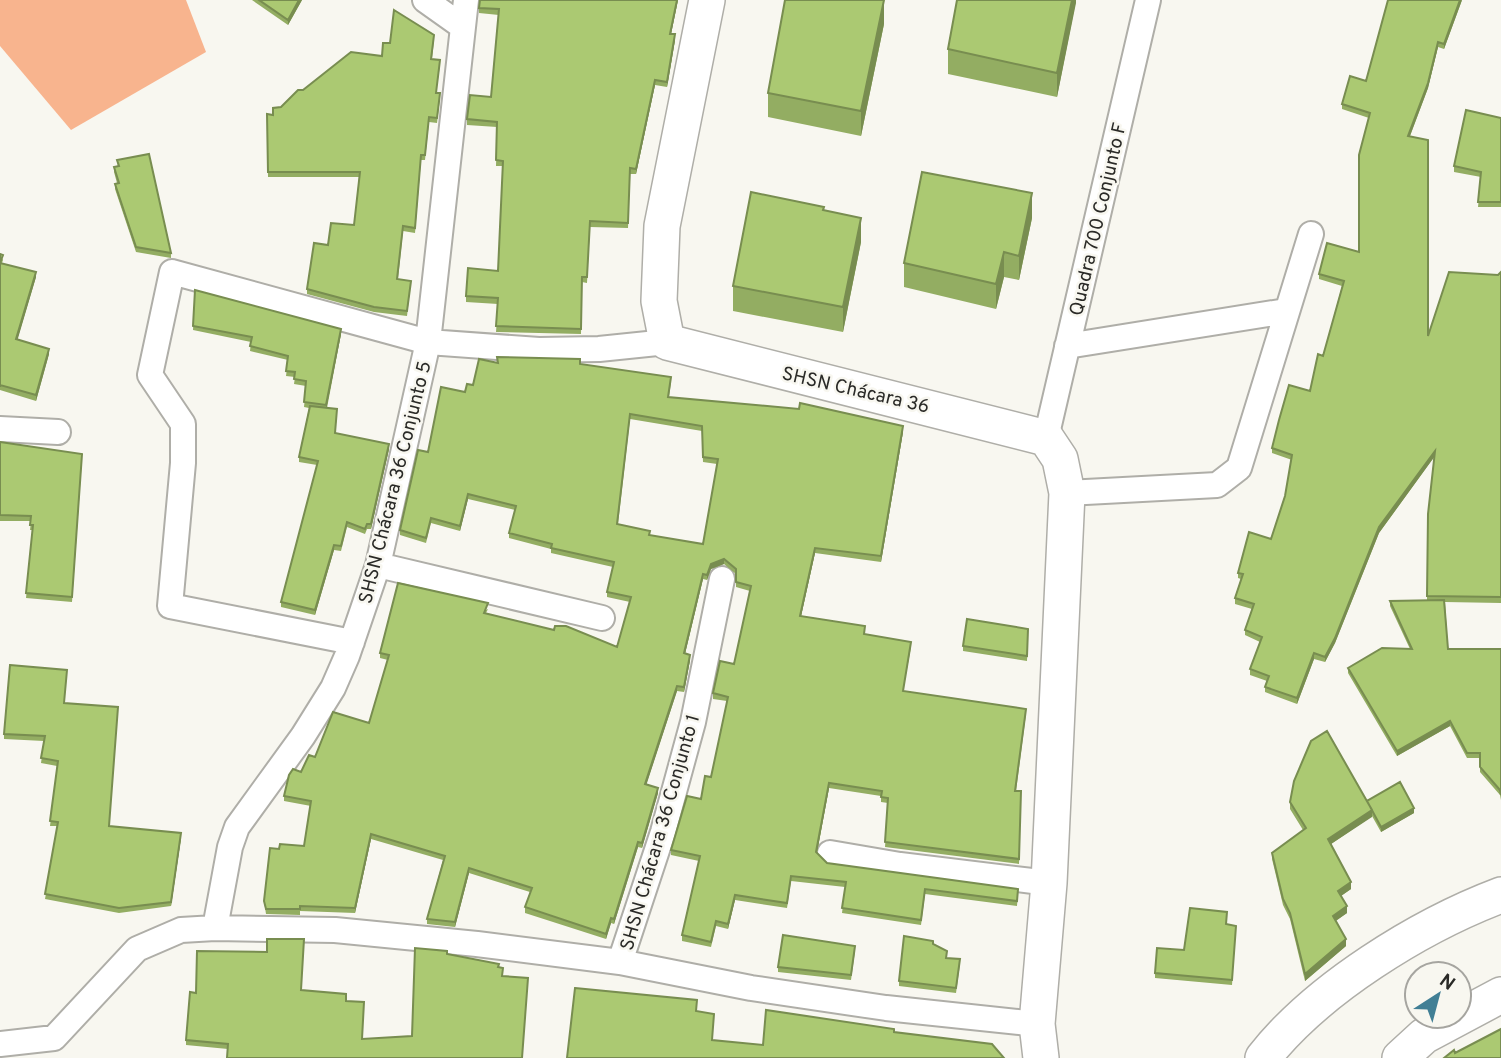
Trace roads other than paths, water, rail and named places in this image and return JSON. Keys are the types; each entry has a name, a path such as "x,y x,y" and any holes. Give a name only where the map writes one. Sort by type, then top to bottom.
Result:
{"street":[{"path":"425,0 463,27"},
{"name":"SHSN Chácara 36 Conjunto 5","path":"215,928 230,847 237,827 315,717 332,688 352,642 378,565 428,342 466,0"},
{"path":"352,642 170,606 183,463 183,424 150,375 172,272 428,342 599,349 667,342 659,301 662,226 707,0"},
{"name":"Quadra 700 Conjunto F","path":"1046,438 1149,0"},
{"path":"1067,493 1217,485 1239,468 1256,422 1286,311 1311,234"},
{"path":"1067,345 1286,311"},
{"name":"SHSN Chácara 36","path":"667,342 1046,438"},
{"path":"0,429 58,432"},
{"path":"1041,1058 1037,1024 1049,883 1067,493 1060,459 1046,438"},
{"path":"378,565 602,618"},
{"name":"SHSN Chácara 36 Conjunto 1","path":"620,962 663,832 693,722 722,579"},
{"path":"830,853 1049,883"},
{"path":"1263,1058 1283,1032 1367,963 1501,895"},
{"path":"0,1044 54,1038 137,949 181,930 215,928 335,930 620,962 751,988 886,1008 1037,1024"},
{"path":"1400,1058 1424,1036 1501,995"}]}
